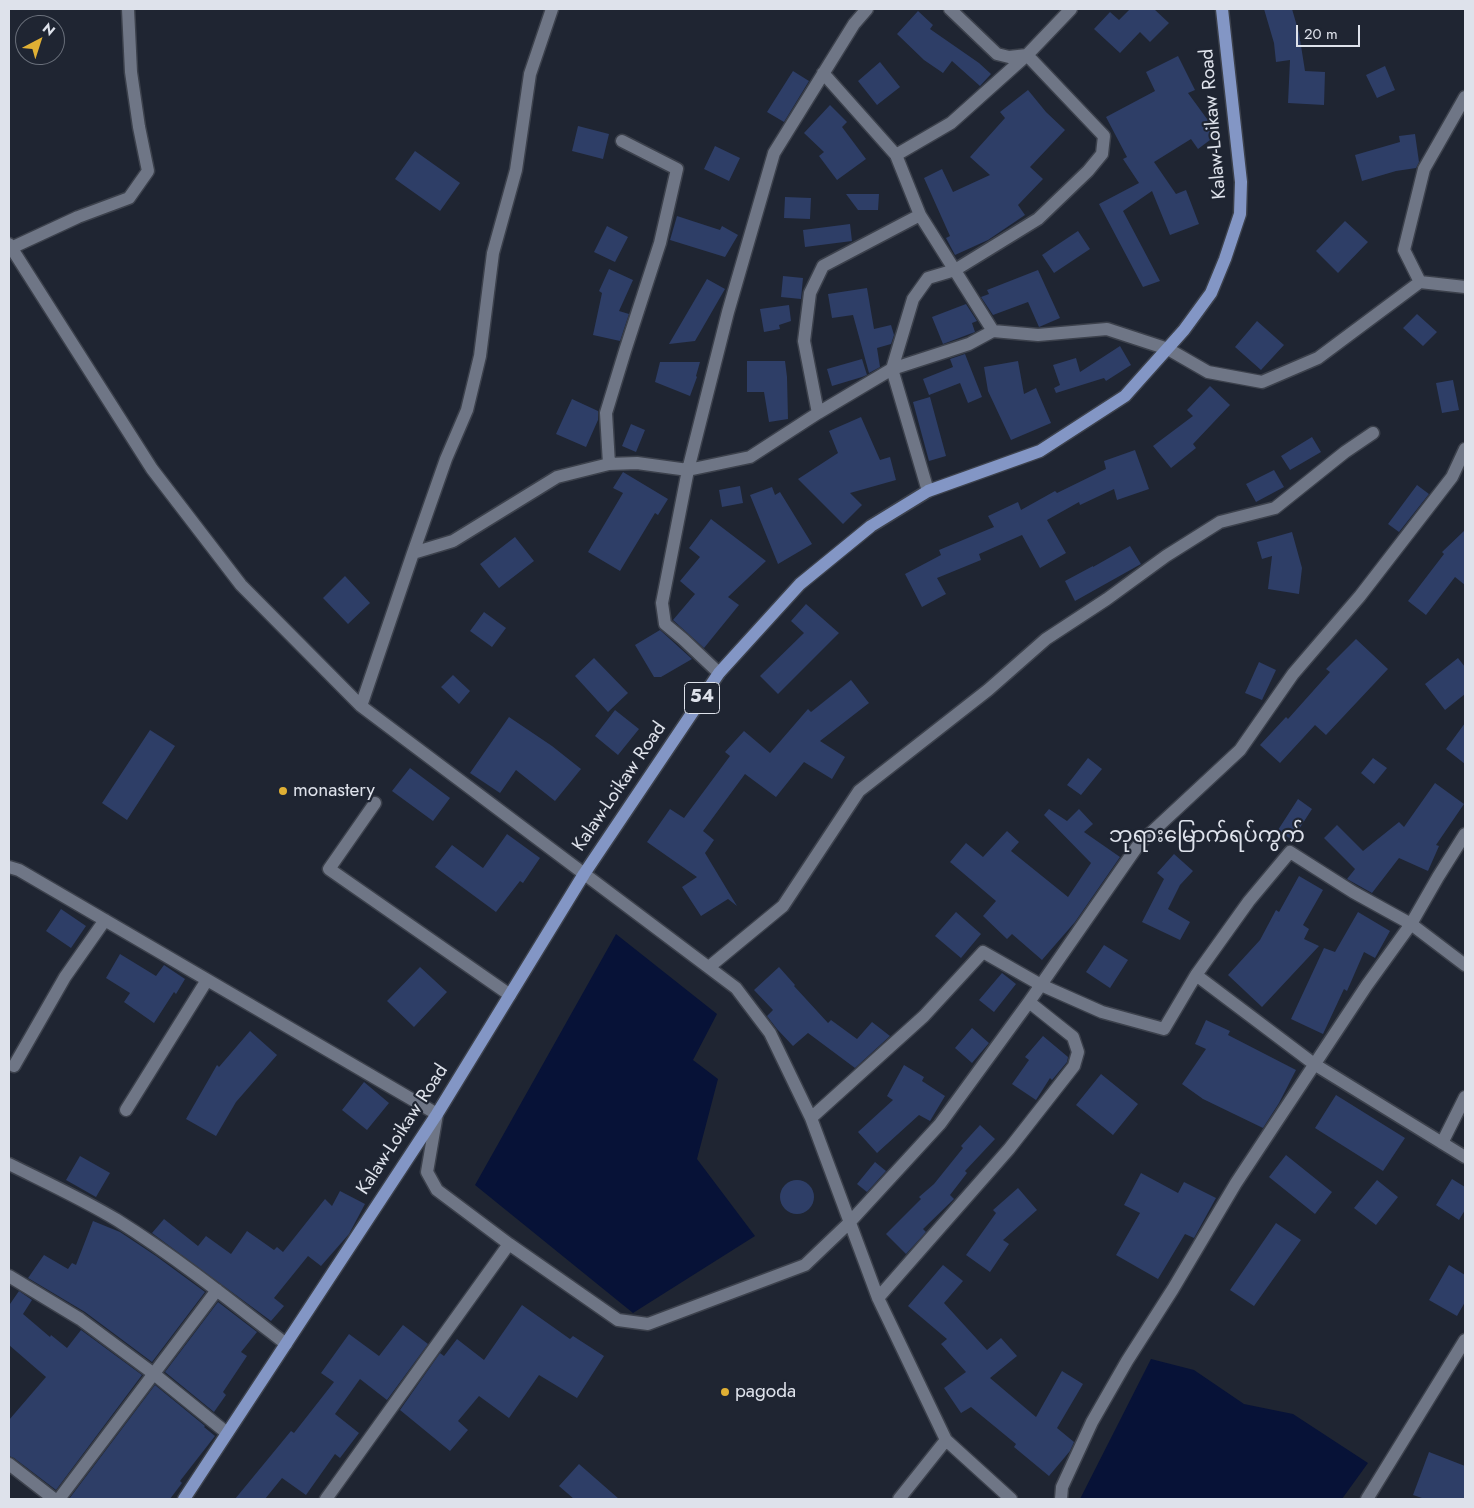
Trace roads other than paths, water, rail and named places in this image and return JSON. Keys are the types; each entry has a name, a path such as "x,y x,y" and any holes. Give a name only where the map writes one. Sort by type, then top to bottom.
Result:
{"main road":[{"name":"Kalaw-Loikaw Road","path":"184,1499 437,1114 584,874 719,673 800,584 871,526 928,491 1040,450 1125,396 1184,330 1211,293 1240,214 1241,182 1222,9"}],"street":[{"path":"128,9 131,72 148,171 129,198 10,246 152,469 241,585 361,706 736,988 770,1033 811,1118 878,1298 946,1440 1011,1499"},
{"path":"361,706 446,459 467,410 480,356 493,253 516,170 530,74 552,9"},
{"path":"719,673 684,639 665,624 662,604 688,470 728,312 774,153 822,73 854,24 867,9"},
{"path":"950,9 997,54 1009,58 1027,55"},
{"path":"896,154 951,123 1027,55 1071,9"},
{"path":"928,491 892,369 914,299 928,278 955,270 1038,219 1088,171 1102,154 1104,136 1027,55"},
{"path":"822,73 896,154 920,215 993,332"},
{"path":"1420,282 1404,250 1406,241 1424,169 1465,97"},
{"path":"609,464 606,413 660,244 677,169 622,141"},
{"path":"818,413 804,341 810,292 823,266 920,215"},
{"path":"413,553 453,541 556,477 609,464 636,463 688,470 750,457 818,413 892,369 969,344 993,332 1038,335 1107,329 1168,349 1208,372 1262,382 1318,358 1420,282 1465,287"},
{"path":"708,967 783,906 859,790 988,690 1046,639 1107,599 1166,556 1220,522 1275,508 1345,452 1373,433"},
{"path":"9,867 19,870 437,1114 427,1172 437,1190 509,1244 618,1320 648,1324 805,1265 849,1223 940,1124 1029,1002 1139,844 1240,750 1292,674 1360,596 1452,477 1465,449"},
{"path":"375,803 329,869 510,995"},
{"path":"1061,1499 1062,1487 1092,1422 1127,1361 1173,1289 1236,1182 1367,985 1411,924 1465,834"},
{"path":"811,1118 924,1016 983,952 1041,985 1102,1012 1164,1029 1196,975 1249,901 1290,852 1352,892 1411,924 1465,965"},
{"path":"14,1066 65,977 105,920"},
{"path":"1196,975 1314,1064 1465,1157"},
{"path":"126,1110 207,980"},
{"path":"878,1298 1009,1149 1074,1066 1078,1052 1073,1037 1029,1002"},
{"path":"1442,1143 1465,1097"},
{"path":"9,1164 116,1220 165,1252 286,1344"},
{"path":"326,1499 509,1244"},
{"path":"9,1276 80,1319 154,1374 228,1433"},
{"path":"59,1499 217,1290"},
{"path":"1367,1499 1465,1340"},
{"path":"899,1499 946,1440"},
{"path":"9,1464 54,1499"}],"water":[{"path":"616,934 717,1014 693,1060 718,1079 697,1159 755,1236 633,1313 475,1185"},
{"path":"1151,1359 1194,1370 1244,1404 1293,1414 1368,1463 1342,1499 1080,1499"}],"place":[{"name":"monastery","path":"283,791"},
{"name":"pagoda","path":"725,1392"}],"district":[{"name":"ဘုရားမြောက်ရပ်ကွက်","path":"1207,837"}]}
